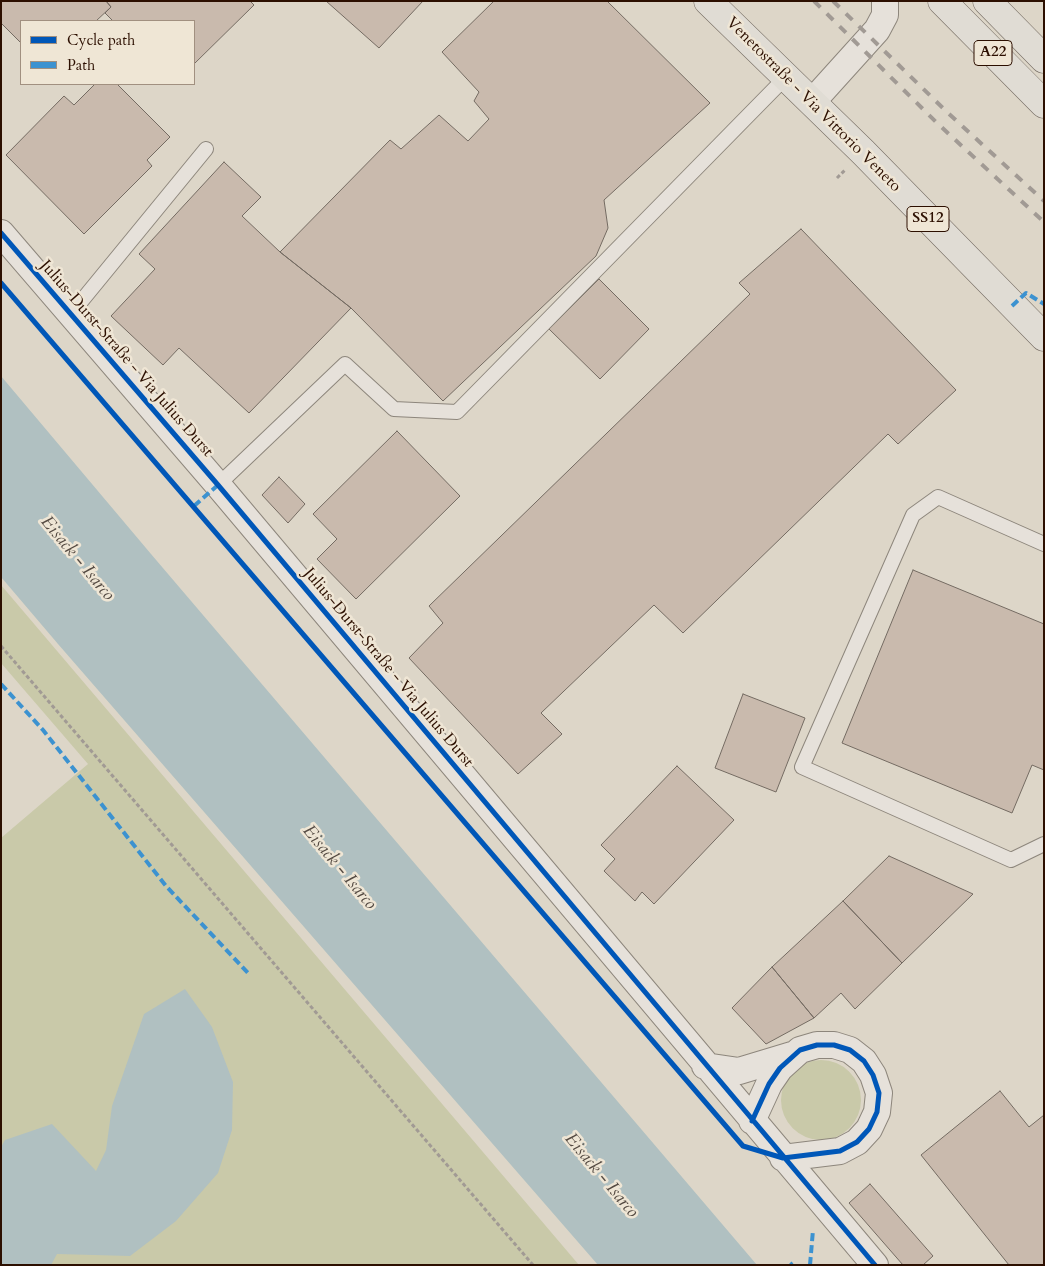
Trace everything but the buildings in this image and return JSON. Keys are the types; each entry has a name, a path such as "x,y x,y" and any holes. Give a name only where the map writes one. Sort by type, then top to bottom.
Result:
{"main road":[{"name":"Venetostraße - Via Vittorio Veneto","path":"708,1 812,102 1044,338"},
{"name":"A22","path":"942,1 1044,104"},
{"name":"A22","path":"987,1 1044,59"}],"street":[{"path":"812,102 877,30 885,15 885,1"},
{"name":"Julius-Durst-Straße - Via Julius Durst","path":"1,233 218,485 874,1265"},
{"path":"752,1121 769,1084 793,1055 800,1050 817,1045 834,1045 850,1050 864,1061 873,1075 878,1093 877,1112 870,1129 857,1142 840,1151 783,1158"},
{"path":"706,1066 739,1071 793,1055"}],"lane":[{"path":"218,485 345,364 394,409 457,412 528,343 786,77"},
{"name":"Julius-Durst-Straße - Via Julius Durst","path":"70,315 206,149"},
{"path":"1044,544 938,497 913,514 802,767 1011,860 1044,844"}],"path":[{"path":"837,178 848,167"},
{"path":"1,646 533,1265"}],"green space":[{"path":"1,585 579,1265 1,1265 1,838 88,764 1,663"},
{"path":"821,1060 836,1063 849,1072 858,1085 861,1100 858,1115 849,1128 836,1137 821,1140 806,1137 793,1128 784,1115 781,1100 784,1085 793,1072 806,1063"}],"water":[{"name":"Eisack - Isarco","path":"1,376 757,1265 598,1265 1,577"},
{"path":"185,989 212,1027 233,1082 232,1130 218,1173 176,1221 130,1256 57,1254 51,1265 1,1265 1,1147 5,1140 52,1124 96,1171 106,1150 112,1106 144,1014"}],"railway":[{"path":"814,1 937,123 1044,222"},
{"path":"833,1 948,113 1044,201"}],"marked path":[{"path":"1012,306 1026,293 1044,304"},
{"path":"194,506 218,485"},
{"path":"1,684 43,730 166,886 249,974"},
{"path":"810,1265 813,1230"}],"cycle path":[{"path":"1,233 218,485 875,1265"},
{"path":"1,283 743,1146 783,1158 840,1151 857,1142 869,1129 877,1112 879,1093 873,1075 864,1061 850,1050 834,1045 817,1045 800,1050 780,1068 769,1084 752,1121"}]}
